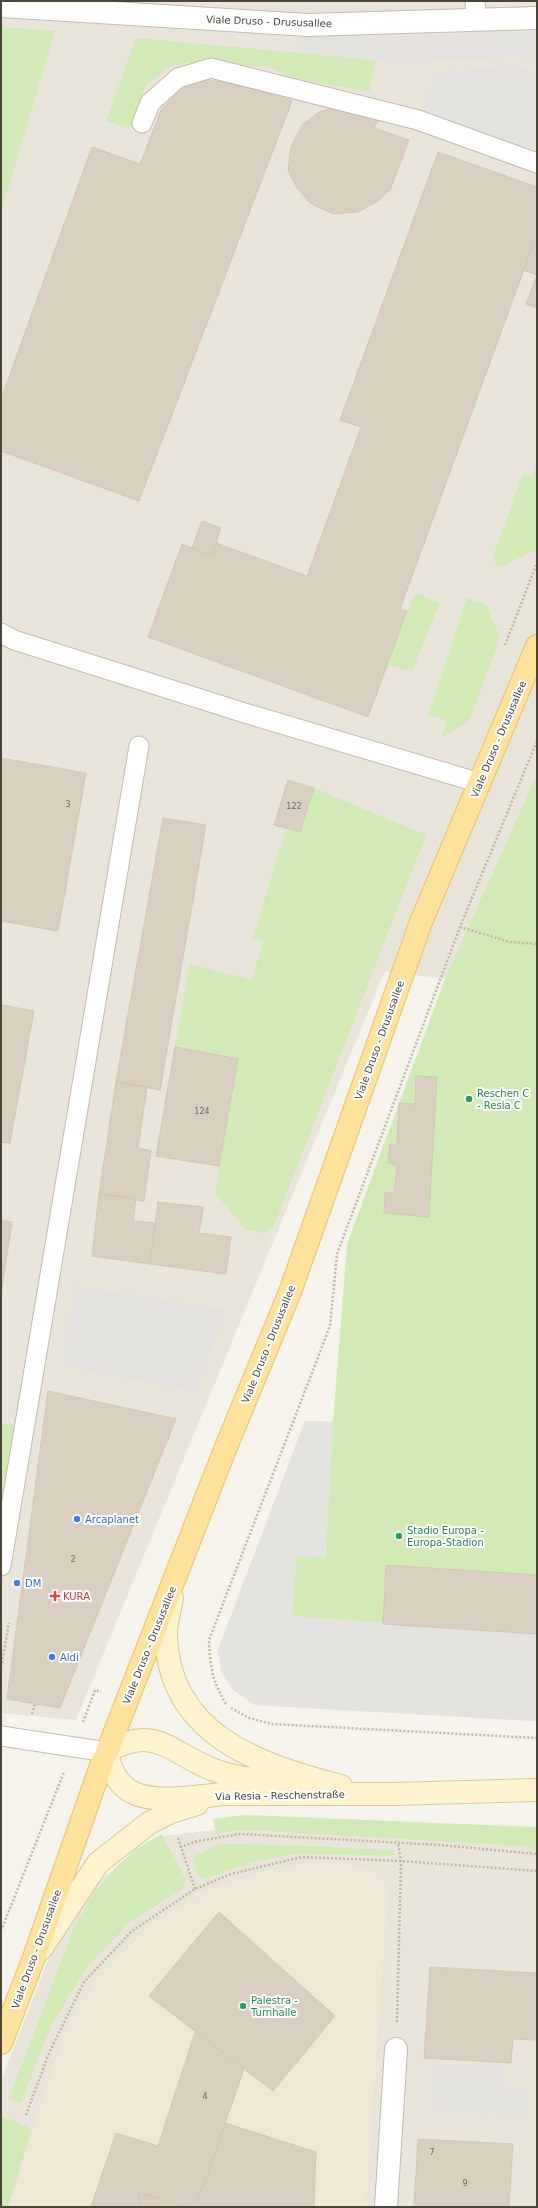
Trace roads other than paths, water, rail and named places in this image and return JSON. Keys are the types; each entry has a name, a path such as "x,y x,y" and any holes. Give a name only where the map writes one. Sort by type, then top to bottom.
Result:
{"main road":[{"name":"Viale Druso - Drususallee","path":"1,2043 33,1960 105,1756 176,1578 224,1452 290,1292 421,922 537,646"},
{"path":"176,1578 166,1637 173,1678 188,1708 215,1735 249,1755 305,1777 360,1791"},
{"name":"Via Resia - Reschenstraße","path":"394,1794 255,1780 216,1771 197,1763 161,1743 146,1739 128,1741 105,1756 110,1768 120,1782 137,1795 153,1799 205,1797 222,1794 394,1794 537,1790"},
{"path":"33,1960 98,1863 149,1823 171,1812 201,1803 249,1794"}],"street":[{"name":"Viale Druso - Drususallee","path":"1,6 126,8 308,25 476,10 537,18"},
{"path":"386,2207 396,2049"}],"lane":[{"path":"142,123 150,103 178,78 211,68 418,120 537,163"},
{"path":"1,633 14,640 52,652 480,784"},
{"path":"1,1566 139,746"},
{"path":"1,1736 105,1756"}],"place":[{"name":"Reschen C - Resia C","path":"469,1099"},
{"name":"Arcaplanet","path":"77,1519"},
{"name":"Stadio Europa - Europa-Stadion","path":"399,1536"},
{"name":"DM","path":"17,1583"},
{"name":"KURA","path":"55,1596"},
{"name":"Aldi","path":"52,1657"},
{"name":"Palestra - Turnhalle","path":"243,2006"}]}
